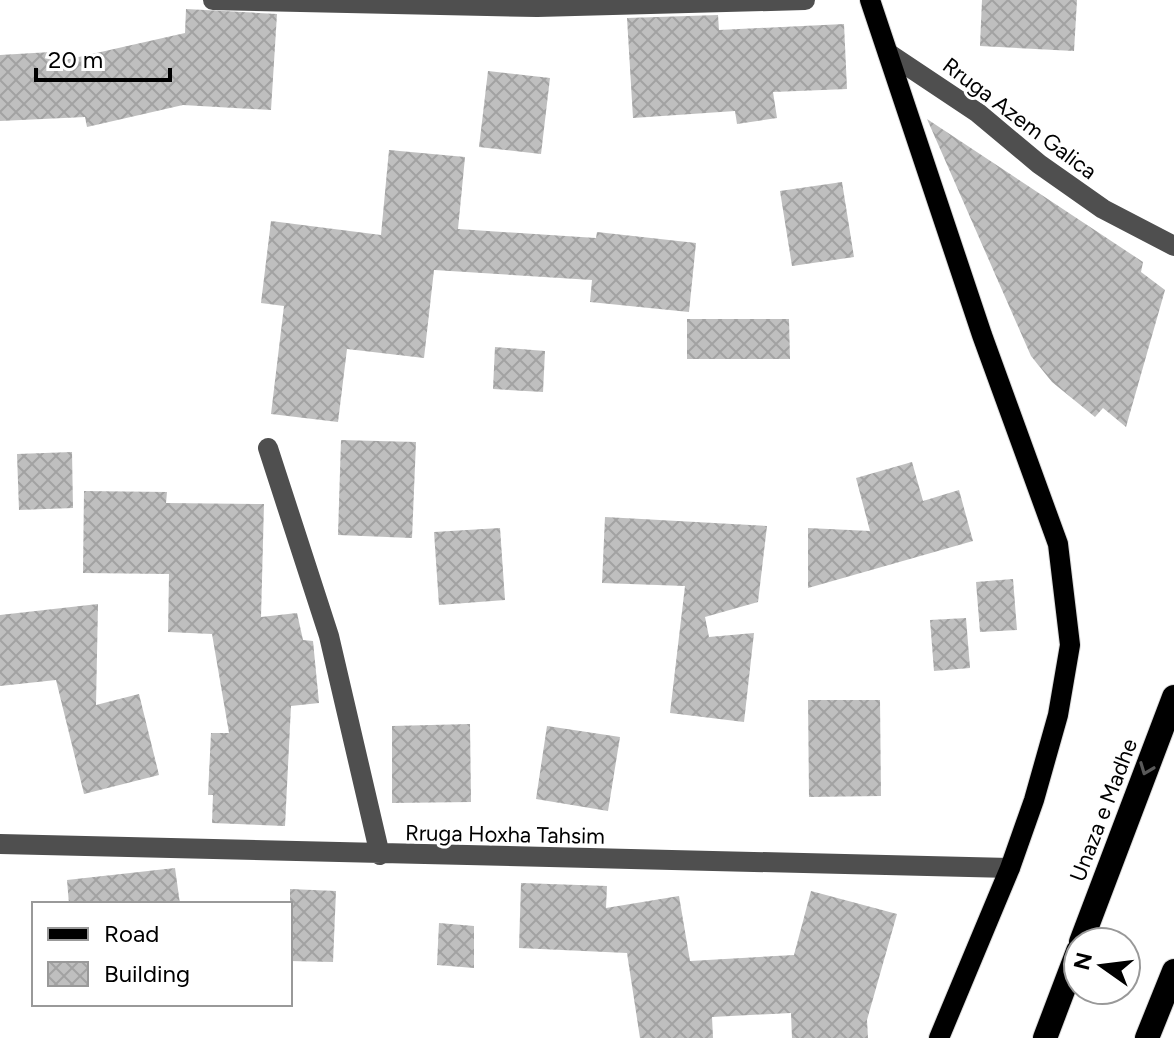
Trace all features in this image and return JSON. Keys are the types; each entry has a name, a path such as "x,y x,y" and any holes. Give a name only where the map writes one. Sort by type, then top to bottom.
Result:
{"highway":[{"name":"Unaza e Madhe","path":"1087,926 1174,697"},
{"path":"1147,1038 1174,971"},
{"path":"1045,1038 1062,993"}],"main road":[{"path":"870,0 982,335 1058,544 1070,645 1058,715 1010,868 939,1038"}],"street":[{"path":"213,0 537,7 805,0"},
{"name":"Rruga Azem Galica","path":"888,53 978,113 1039,164 1103,209 1174,246"},
{"path":"268,448 329,636 380,855"},
{"name":"Rruga Hoxha Tahsim","path":"0,844 1010,868"}],"building":[{"path":"982,0 1077,0 1074,51 980,46"},
{"path":"186,9 277,14 271,110 183,105 87,127 85,117 0,121 0,55 51,52 52,63 185,33"},
{"path":"718,15 719,30 844,24 847,89 773,92 777,118 737,124 735,111 633,118 627,18"},
{"path":"488,71 550,78 541,154 479,147"},
{"path":"927,119 1143,262 1141,272 1165,290 1126,427 1103,408 1095,417 1052,382 1031,356"},
{"path":"389,150 465,157 458,229 596,238 597,232 696,243 689,312 590,302 592,280 434,270 424,358 347,349 338,422 271,414 284,306 261,303 271,221 381,235"},
{"path":"842,182 854,257 792,266 780,191"},
{"path":"687,319 789,319 790,359 687,359"},
{"path":"495,347 545,351 543,392 493,389"},
{"path":"341,440 416,442 412,538 338,535"},
{"path":"72,452 73,508 19,510 17,454"},
{"path":"912,462 923,501 959,490 973,541 808,588 808,528 870,531 856,478"},
{"path":"84,491 167,492 166,503 264,504 261,617 297,613 303,640 313,641 319,703 291,706 285,826 212,823 213,795 208,795 211,733 229,733 212,634 168,632 169,574 83,573"},
{"path":"605,517 767,526 758,602 705,617 709,637 754,633 744,722 670,713 685,586 602,583"},
{"path":"500,528 505,600 439,605 434,532"},
{"path":"1013,579 1017,630 980,632 976,582"},
{"path":"98,604 96,705 139,694 159,775 84,794 56,680 0,686 0,615"},
{"path":"966,618 970,668 934,671 930,620"},
{"path":"808,700 880,700 881,796 809,797"},
{"path":"470,724 471,802 392,803 392,726"},
{"path":"547,726 620,737 608,811 536,799"},
{"path":"175,868 180,902 69,902 67,880"},
{"path":"521,883 607,886 606,908 679,896 690,961 794,955 811,891 897,914 867,1020 868,1038 792,1038 791,1013 712,1017 713,1038 640,1038 627,953 519,948"},
{"path":"290,889 336,891 333,962 292,961"},
{"path":"439,923 474,926 474,968 437,965"}]}
